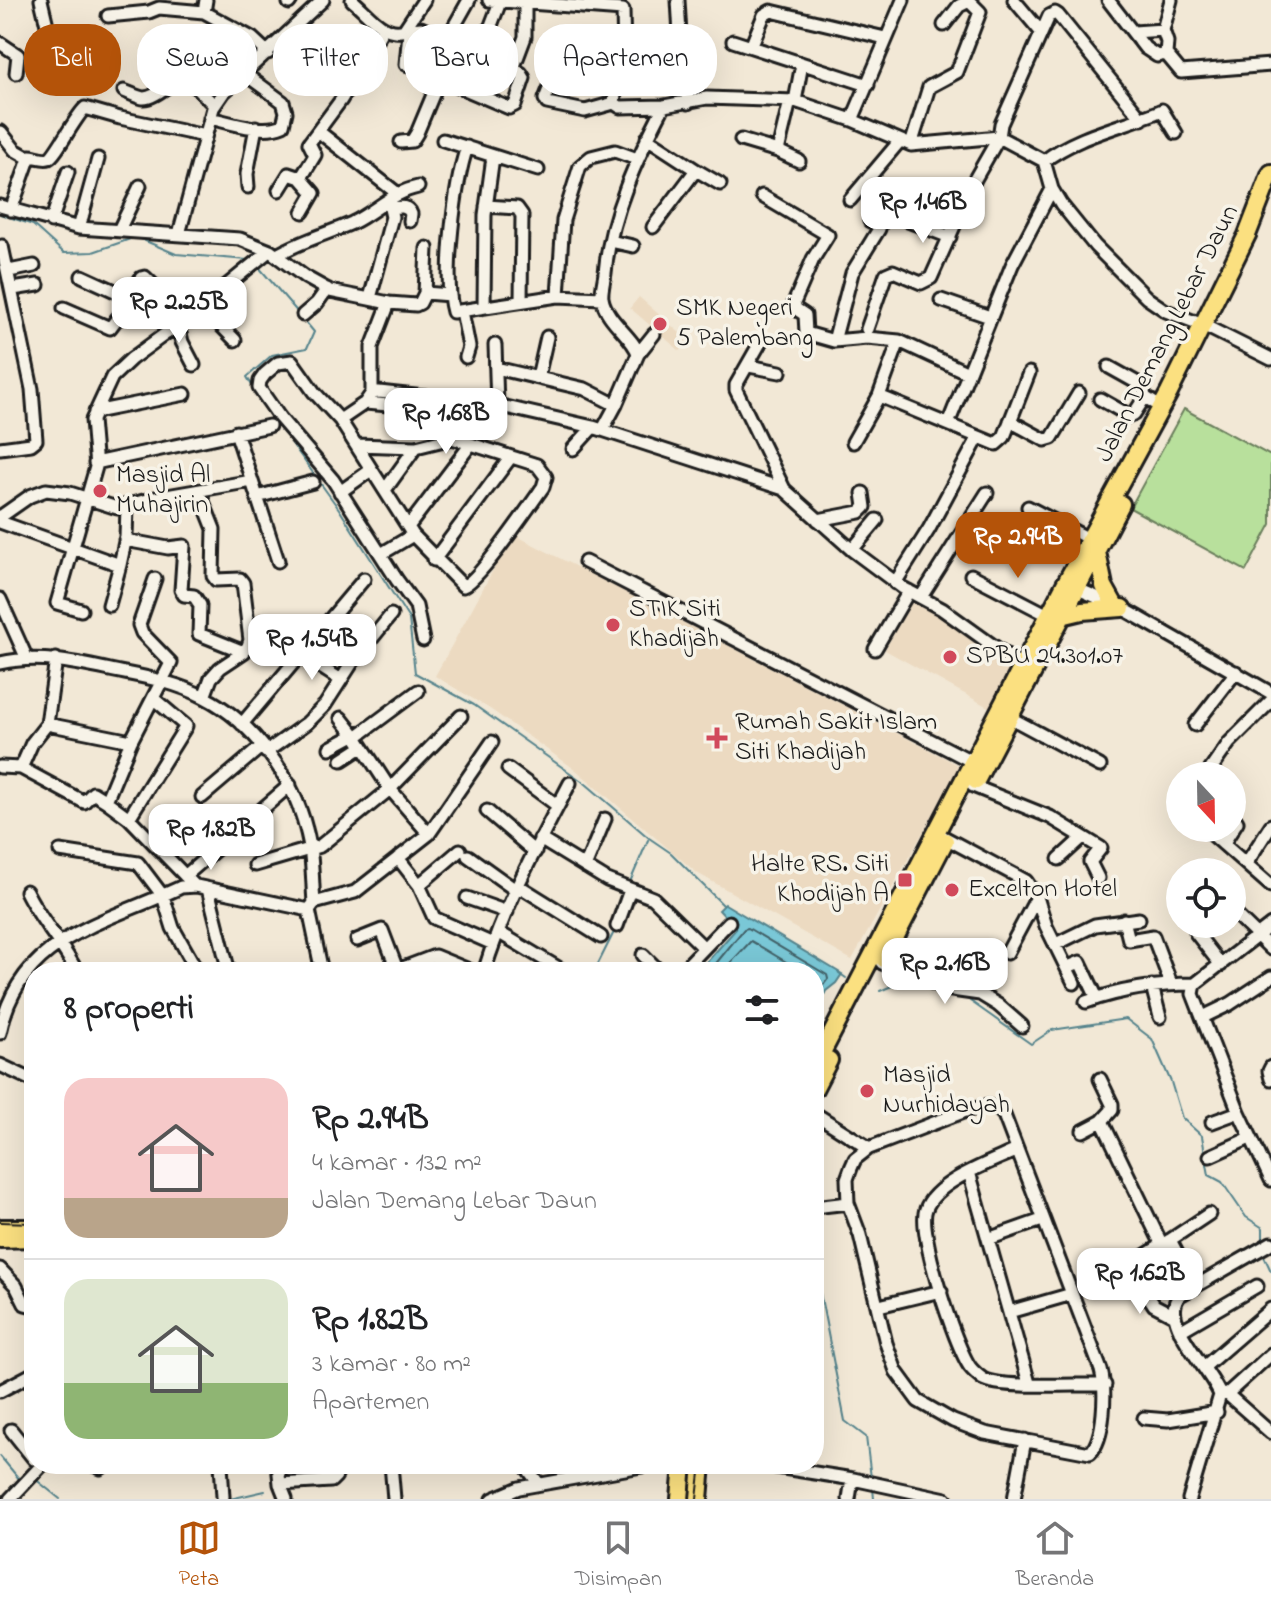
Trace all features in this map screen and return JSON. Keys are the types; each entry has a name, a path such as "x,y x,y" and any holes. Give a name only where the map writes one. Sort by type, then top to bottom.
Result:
{"highway":[{"name":"Jalan Demang Lebar Daun","path":"1093,546 1162,408 1207,327 1271,173"},
{"name":"Jalan Demang Lebar Daun","path":"824,1070 882,963 973,762 1027,670 1093,546 1271,198"},
{"path":"1056,616 1118,606 1104,586 1093,546"},
{"name":"Jalan Demang Lebar Daun","path":"824,1050 941,836 973,786 1009,717 1027,670"},
{"path":"680,1499 682,1474"},
{"path":"699,1499 701,1474"}],"main road":[{"path":"0,1227 24,1227"},
{"path":"0,1240 24,1239"}],"street":[{"path":"41,0 47,24"},
{"path":"257,63 323,0"},
{"path":"352,0 378,24"},
{"path":"388,31 396,33 404,30 424,0"},
{"path":"455,24 469,0"},
{"path":"678,0 688,103"},
{"path":"852,120 903,0"},
{"path":"1014,0 1041,32"},
{"path":"1171,0 1163,30 1167,42 1166,54 1177,70 1185,74 1271,65"},
{"path":"488,24 494,1 525,5 622,5 624,56 614,103"},
{"path":"850,200 905,144 929,87 957,72 980,12 969,1 944,25"},
{"path":"1111,2 1151,53 1157,56 1166,54"},
{"path":"108,16 149,12 158,4 205,6 252,38 268,53"},
{"path":"518,56 525,37 525,5"},
{"path":"751,47 764,15 771,11 885,38"},
{"path":"867,329 886,274 893,271 921,283 933,275 975,179 999,137 1001,124 1049,16 1058,15 1142,119"},
{"path":"1134,32 1163,30"},
{"path":"733,41 868,85"},
{"path":"0,43 17,53 16,73"},
{"path":"778,151 802,64"},
{"path":"483,96 512,108 524,78 518,73"},
{"path":"210,118 256,127 281,127 287,109 283,102 257,83"},
{"path":"124,91 137,95"},
{"path":"205,96 214,105"},
{"path":"179,234 210,118 221,96"},
{"path":"301,178 315,155 309,143 343,96"},
{"path":"401,142 412,141 432,96"},
{"path":"546,96 547,103 585,111 614,103 631,109 722,97 793,101 852,120 905,144 999,137 1044,161 1052,189 1061,204 1095,246 1147,298 1166,311 1207,327 1271,359"},
{"path":"638,354 614,324 602,298 610,241 637,159 664,106"},
{"path":"205,136 120,118 89,107 81,111 51,157 44,159 34,155 29,158 6,208 79,228 240,239 327,289 389,303 420,303 425,293 427,248"},
{"path":"1044,161 1070,144 1162,110 1176,133"},
{"path":"248,187 247,174 256,127"},
{"path":"318,131 392,201 409,209 410,221"},
{"path":"1,132 15,150 29,158"},
{"path":"647,138 720,184"},
{"path":"443,140 538,170"},
{"path":"741,140 799,161"},
{"path":"467,147 453,214 452,311 558,296 602,298"},
{"path":"558,296 563,220 580,166 585,161 615,151 637,159"},
{"path":"484,306 486,206 493,157"},
{"path":"79,228 98,159"},
{"path":"653,227 696,170"},
{"path":"51,222 68,172"},
{"path":"279,190 287,175 301,178 314,193 303,212"},
{"path":"119,230 140,186"},
{"path":"81,610 57,604 95,463 92,420 112,377 131,359 269,254 353,222 418,187"},
{"path":"948,424 1018,253 1052,189"},
{"path":"762,196 828,235 804,278 794,305 805,315 806,333 834,341 867,338 899,341 968,373"},
{"path":"370,298 392,217 392,201"},
{"path":"486,206 517,208 522,215 521,301"},
{"path":"834,341 852,273 879,229 870,221"},
{"path":"908,221 950,237"},
{"path":"610,241 633,246"},
{"path":"0,448 31,444 36,440 32,389 2,246"},
{"path":"9,271 34,266"},
{"path":"82,276 128,297"},
{"path":"64,308 110,328 144,277 182,321 182,342 194,365"},
{"path":"0,293 38,285"},
{"path":"303,315 327,289"},
{"path":"425,293 450,295"},
{"path":"941,300 990,317"},
{"path":"369,398 372,347 389,303"},
{"path":"201,305 235,340"},
{"path":"462,311 469,347 466,357"},
{"path":"573,449 598,428 616,405 638,354 654,334"},
{"path":"538,377 547,337"},
{"path":"853,442 879,396 899,341"},
{"path":"760,343 736,390 784,489 852,550 895,583 921,597 1027,670"},
{"path":"495,345 497,405"},
{"path":"356,445 416,447 445,438 537,465 544,473 545,483 535,499 470,584 463,586 434,560 410,531 340,420 314,392 292,361 278,363 260,381 259,388 340,492 416,606 423,640"},
{"path":"749,366 780,372"},
{"path":"1109,367 1143,386 1145,397 1162,408"},
{"path":"496,368 585,389 616,405"},
{"path":"879,396 999,444 1029,373"},
{"path":"1010,421 1045,440 1050,439 1079,393"},
{"path":"95,412 185,394"},
{"path":"1100,399 1130,416 1145,397"},
{"path":"340,420 369,398 497,405 598,428 784,489"},
{"path":"441,404 471,412"},
{"path":"95,463 269,426"},
{"path":"236,432 278,561"},
{"path":"895,583 929,529 978,438"},
{"path":"381,554 410,531 471,444"},
{"path":"385,490 416,447"},
{"path":"434,560 511,457"},
{"path":"340,492 371,470"},
{"path":"0,516 30,496 46,490 70,493 111,507 127,507 155,498 252,481"},
{"path":"257,497 313,482"},
{"path":"199,491 214,529 213,576 216,580 240,579 243,583 250,640 244,652 211,678 204,697"},
{"path":"818,520 860,512 865,507 863,493"},
{"path":"921,597 987,493"},
{"path":"109,605 125,540 127,507"},
{"path":"1028,507 1093,546"},
{"path":"0,516 120,565"},
{"path":"852,550 877,520"},
{"path":"125,540 168,548 184,546 181,590 184,595 194,596 200,605 199,634 244,652"},
{"path":"585,562 973,762"},
{"path":"971,575 1056,616"},
{"path":"106,801 131,741 171,660 142,633 139,625 155,579"},
{"path":"242,724 364,579"},
{"path":"1071,586 1118,606 1271,693"},
{"path":"875,649 909,591"},
{"path":"0,599 27,659"},
{"path":"202,797 264,749 307,723 325,705 391,615"},
{"path":"302,655 341,680"},
{"path":"21,768 32,743 47,724 56,659"},
{"path":"0,663 56,659 163,681 204,697 242,724 290,785 306,828 310,848 311,906 320,962"},
{"path":"1195,725 1236,672"},
{"path":"342,760 357,740 418,691"},
{"path":"129,818 186,726 154,699"},
{"path":"1216,762 1229,743 1271,701"},
{"path":"255,865 320,846 390,789 461,716"},
{"path":"1009,717 1100,766"},
{"path":"341,718 390,789 429,834"},
{"path":"47,724 131,741"},
{"path":"330,748 357,740"},
{"path":"35,962 58,942 185,886 311,906 355,892 429,834 492,742"},
{"path":"0,767 21,768 84,802 93,793 129,818 185,876 202,887 226,962"},
{"path":"508,769 558,806"},
{"path":"487,962 540,839 570,783"},
{"path":"185,876 290,785"},
{"path":"973,786 1050,817 1101,848 1090,862 1098,878"},
{"path":"487,811 535,852"},
{"path":"585,867 605,819"},
{"path":"1271,825 1246,864 1271,886"},
{"path":"941,836 1017,874 1030,886 1074,983"},
{"path":"1059,859 1083,837"},
{"path":"540,839 585,867 653,898 700,944"},
{"path":"1221,842 1239,858"},
{"path":"60,851 138,863 163,896 173,928 192,962"},
{"path":"419,885 464,853 518,889 601,937"},
{"path":"398,858 419,885 434,918 493,944"},
{"path":"617,926 629,889"},
{"path":"26,891 39,917 71,962"},
{"path":"1007,953 1037,897"},
{"path":"467,898 507,912"},
{"path":"1056,944 1095,925 1139,919"},
{"path":"1124,920 1129,940 1153,936 1171,984"},
{"path":"691,962 729,922"},
{"path":"1246,924 1271,949"},
{"path":"1068,967 1079,961 1082,963 1092,1000 1152,986 1195,984 1271,925"},
{"path":"357,940 382,930 394,962"},
{"path":"683,962 713,931"},
{"path":"498,932 548,962"},
{"path":"1200,938 1221,965"},
{"path":"643,955 650,962"},
{"path":"420,962 435,956 450,962"},
{"path":"882,963 952,990 980,994 1022,1026"},
{"path":"0,1033 4,1004 24,974"},
{"path":"1203,1017 1230,1004 1271,977"},
{"path":"1195,984 1193,994 1239,1112 1271,1180"},
{"path":"1152,986 1160,1017"},
{"path":"0,1065 24,1076"},
{"path":"1271,1067 1271,1079"},
{"path":"1083,1131 1102,1121 1113,1107 1100,1079"},
{"path":"988,1106 999,1110 1004,1115 1017,1150 1105,1385 1099,1431 1093,1451 1088,1453 985,1433 953,1421 918,1401 896,1371 886,1343 860,1235 848,1203 847,1179 851,1168 855,1159 869,1148 968,1110 988,1106"},
{"path":"1212,1122 1239,1112"},
{"path":"824,1119 869,1148"},
{"path":"1102,1121 1166,1243 1195,1287"},
{"path":"1210,1156 1250,1138"},
{"path":"1017,1150 969,1172 933,1196 925,1210 925,1232 955,1338 971,1370 985,1380 1007,1386 1029,1383 1105,1385"},
{"path":"969,1172 1029,1383"},
{"path":"824,1206 848,1203"},
{"path":"1138,1260 1209,1214"},
{"path":"988,1239 1042,1220"},
{"path":"1265,1247 1175,1300 1173,1315 1180,1331 1224,1394 1270,1431"},
{"path":"0,1269 16,1286 24,1302"},
{"path":"1141,1285 1154,1305 1173,1315"},
{"path":"1180,1331 1257,1286"},
{"path":"879,1306 941,1291"},
{"path":"1009,1312 1072,1294"},
{"path":"1204,1367 1271,1309"},
{"path":"1189,1499 1224,1394 1271,1354"},
{"path":"0,1391 24,1378"},
{"path":"1144,1418 1168,1420 1217,1412"},
{"path":"11,1430 24,1450"},
{"path":"1016,1498 1025,1440"},
{"path":"10,1499 31,1474"},
{"path":"222,1474 223,1497"},
{"path":"279,1474 286,1499"},
{"path":"280,1484 335,1480 335,1474"},
{"path":"392,1474 394,1499"},
{"path":"532,1474 539,1484"},
{"path":"493,1499 519,1488 577,1474"},
{"path":"821,1474 946,1499"},
{"path":"849,1499 852,1479"}],"shaded area":[{"name":"SMK Negeri 5 Palembang","path":"639,297 689,341 680,351 630,308"},
{"name":"Rumah Sakit Islam Siti Khadijah","path":"513,534 960,766 852,960 697,873 576,770 490,709 435,676"},
{"name":"SPBU 24.301.07","path":"913,598 1012,665 990,708 885,650"}],"green space":[{"path":"1184,409 1271,456 1271,524 1246,571 1130,508"}],"water":[{"path":"725,904 822,962 707,962 736,929 719,910"},
{"path":"824,963 842,974 824,995"}],"waterway":[{"path":"0,214 33,225 64,253 93,252 136,237 176,254 248,260"},
{"path":"257,265 300,315"},
{"path":"254,389 247,377 272,355 307,348 314,332 304,320"},
{"path":"259,398 339,509 409,619 415,673 474,705 586,784 671,853 723,905"},
{"path":"630,882 648,840"},
{"path":"599,962 615,930"},
{"path":"839,973 846,978"},
{"path":"880,991 908,979"},
{"path":"963,996 1031,1044 1052,1030 1126,1019 1152,1039 1171,1082 1182,1118 1202,1136 1205,1153"},
{"path":"1206,1159 1209,1175 1222,1182 1246,1217 1263,1228 1263,1244"},
{"path":"1263,1254 1271,1271"},
{"path":"824,1313 845,1421 866,1437 871,1478"},
{"path":"0,1456 20,1480"},
{"path":"34,1478 60,1499"},
{"path":"873,1488 874,1499"},
{"path":"230,1499 265,1491"}],"tram line":[{"path":"0,1222 24,1223"},
{"path":"697,1499 700,1474"}],"place":[{"name":"SMK Negeri 5 Palembang","path":"660,324"},
{"name":"Masjid Al Muhajirin","path":"100,491"},
{"name":"STIK Siti Khadijah","path":"613,625"},
{"name":"SPBU 24.301.07","path":"950,657"},
{"name":"Rumah Sakit Islam Siti Khadijah","path":"717,738"},
{"name":"Halte RS. Siti Khodijah A","path":"905,880"},
{"name":"Excelton Hotel","path":"952,890"},
{"name":"Masjid Nurhidayah","path":"867,1091"}]}
